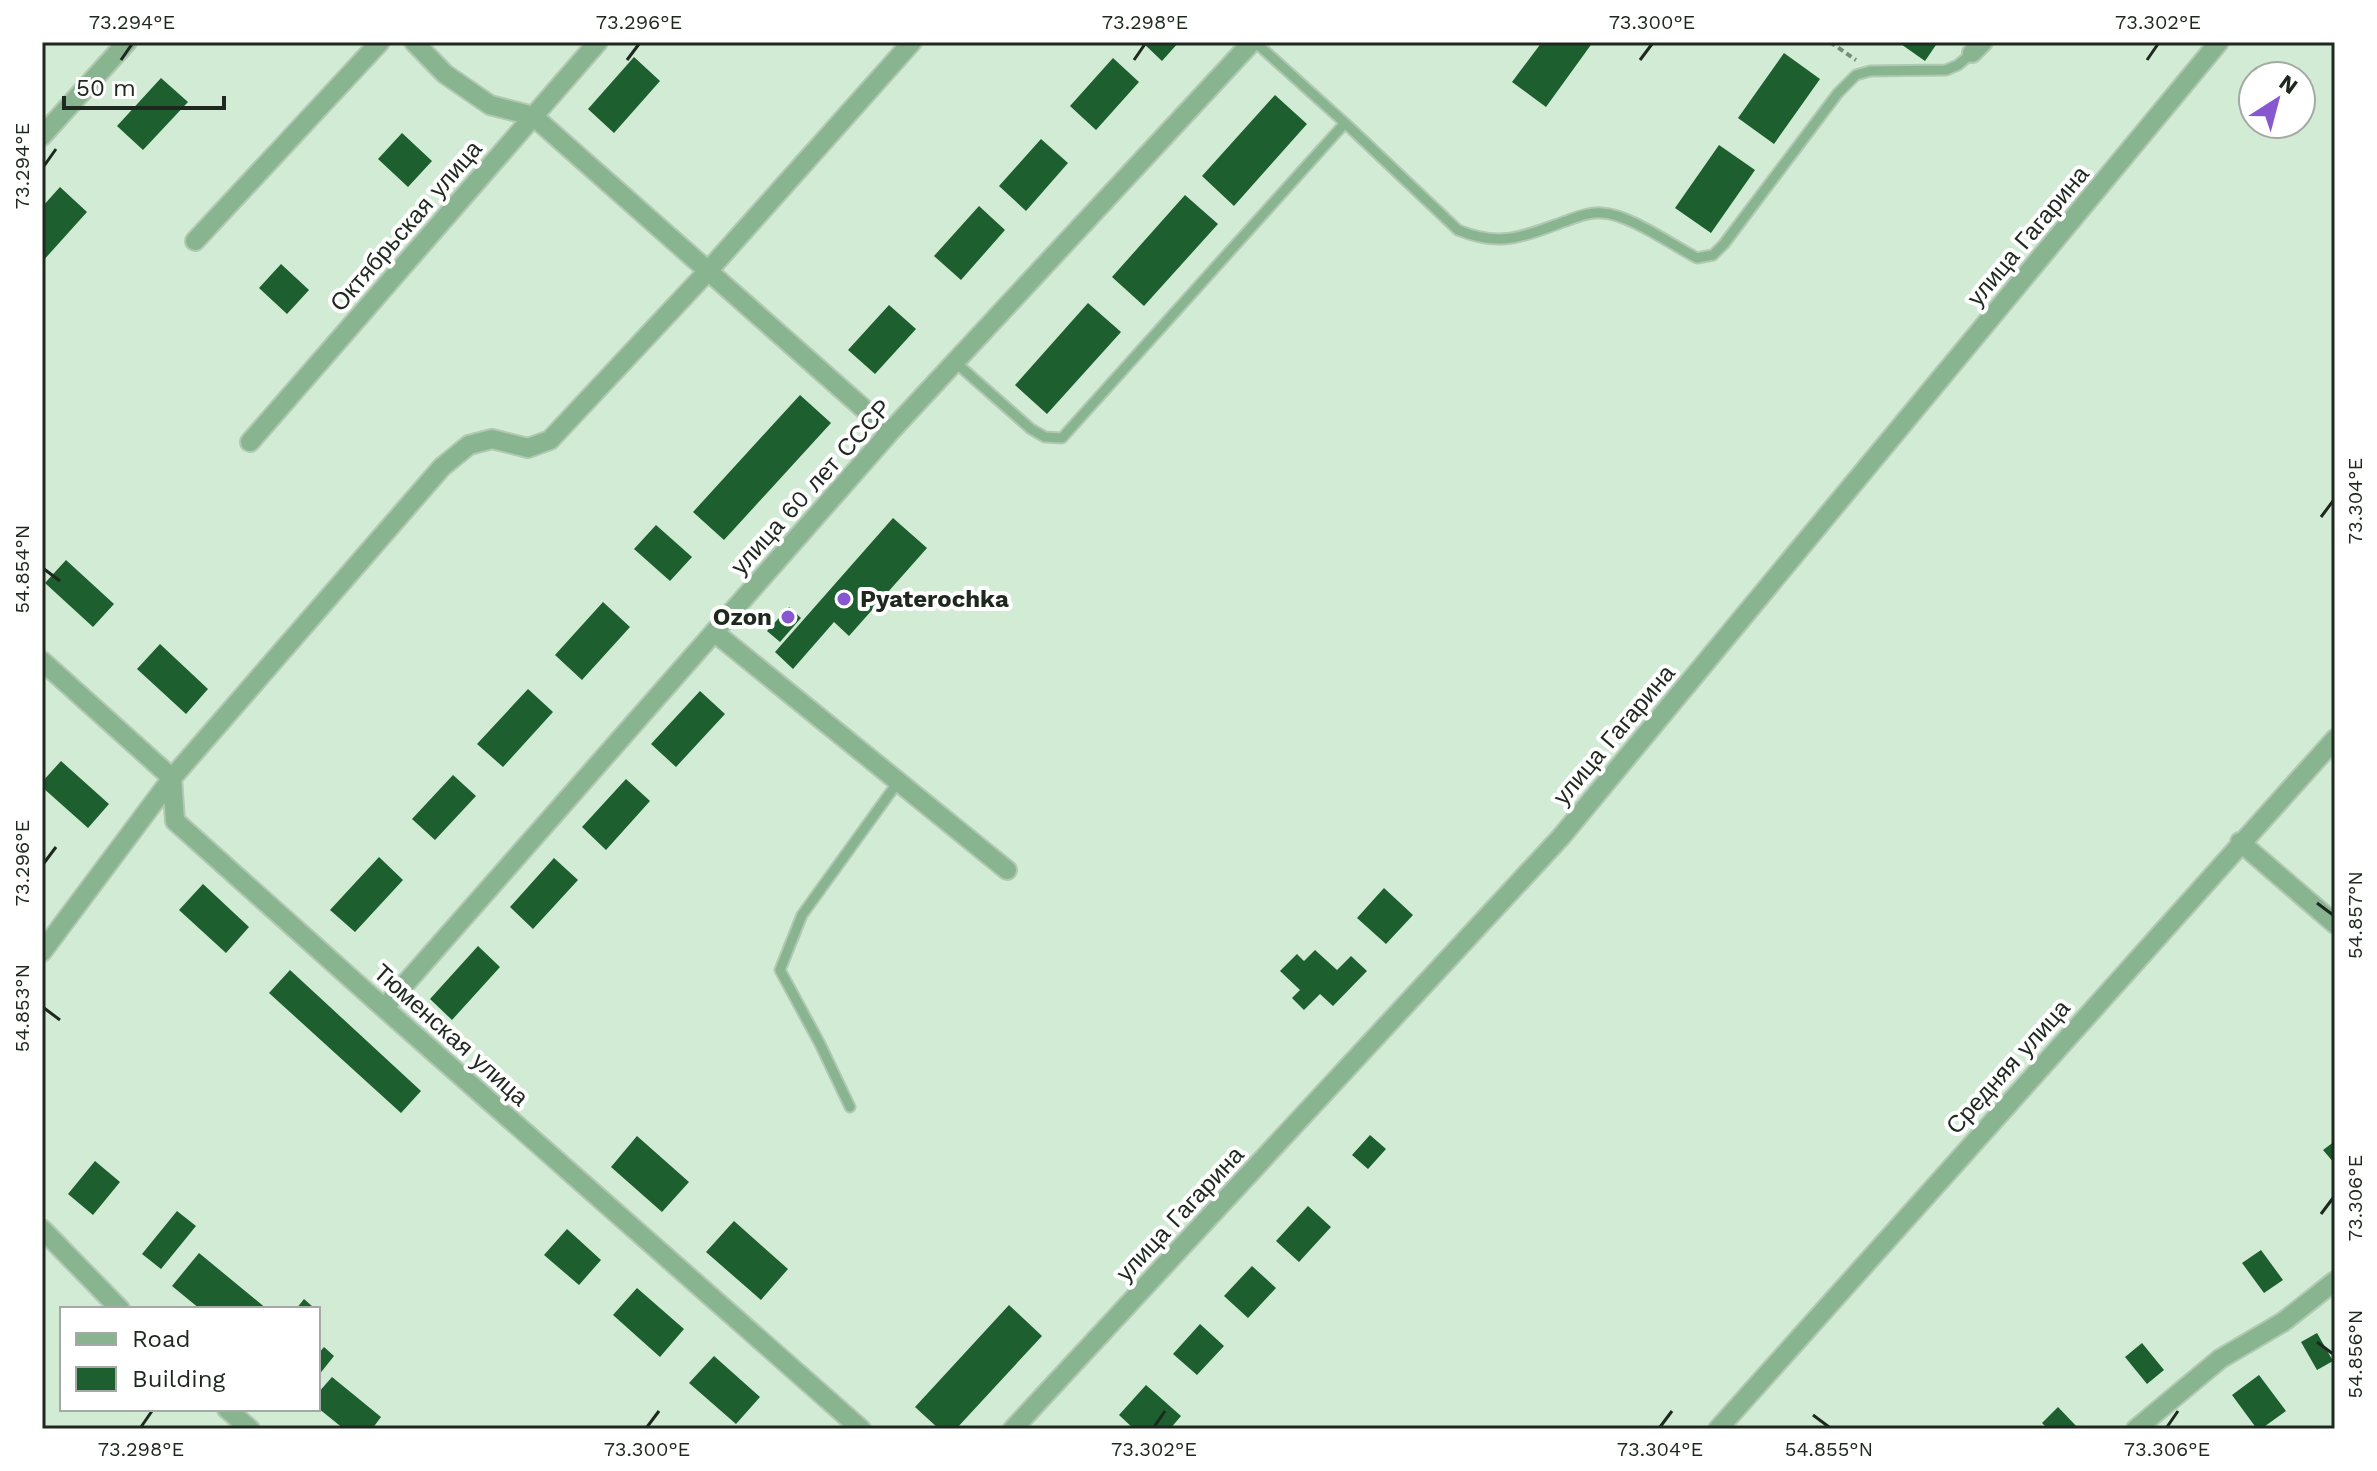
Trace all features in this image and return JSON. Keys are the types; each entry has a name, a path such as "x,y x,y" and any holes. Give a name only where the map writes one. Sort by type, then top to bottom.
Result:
{"street":[{"path":"42,136 127,42"},
{"path":"195,241 380,42"},
{"path":"414,42 445,74 490,105 533,116 890,432"},
{"name":"Октябрьская улица","path":"250,442 598,42"},
{"path":"42,952 172,778 442,467 469,445 492,439 528,448 550,440 708,271 912,42"},
{"name":"улица 60 лет СССР","path":"384,1008 890,432 1253,42"},
{"name":"улица Гагарина","path":"1013,1429 1561,837 2219,42"},
{"path":"714,632 1007,870"},
{"path":"42,661 172,778"},
{"name":"Средняя улица","path":"1718,1429 2335,739"},
{"name":"Тюменская улица","path":"172,778 175,821 861,1429"},
{"path":"2240,842 2335,924"},
{"path":"42,1229 118,1307"},
{"path":"2136,1429 2220,1359 2283,1322 2335,1281"},
{"path":"229,1411 250,1429"}],"lane":[{"path":"1253,42 1345,123 1458,230 1492,241 1522,237 1591,213 1606,213 1625,218 1697,258 1713,255 1724,244 1838,93 1856,75 1870,71 1946,70 1958,65 1977,48"},
{"path":"955,362 1031,429 1045,437 1062,438 1345,123"},
{"path":"850,1107 780,970 802,915 898,782"}],"path":[{"path":"1830,42 1870,71"}],"building":[{"path":"1142,42 1179,42 1162,61"},
{"path":"1542,42 1593,42 1546,107 1512,82"},
{"path":"1898,42 1938,42 1925,61"},
{"path":"1784,53 1820,79 1774,144 1738,118"},
{"path":"634,57 660,81 614,133 588,109"},
{"path":"1113,58 1139,82 1096,130 1070,106"},
{"path":"161,78 188,102 143,150 117,126"},
{"path":"1275,95 1307,124 1234,206 1202,176"},
{"path":"402,133 432,161 408,187 378,159"},
{"path":"1041,139 1068,163 1026,211 999,186"},
{"path":"1719,145 1755,170 1711,233 1675,208"},
{"path":"60,187 87,212 42,262 42,207"},
{"path":"1185,195 1218,224 1144,306 1112,277"},
{"path":"979,206 1005,230 961,280 934,256"},
{"path":"281,264 309,290 287,314 259,288"},
{"path":"1088,303 1121,332 1047,414 1015,385"},
{"path":"889,305 916,329 875,374 848,350"},
{"path":"800,395 831,423 724,540 693,512"},
{"path":"893,518 927,548 849,636 834,622 793,669 775,652"},
{"path":"656,525 692,557 670,581 634,549"},
{"path":"66,560 114,604 93,627 45,583"},
{"path":"603,602 630,627 582,680 555,655"},
{"path":"789,607 801,618 780,642 767,631"},
{"path":"160,644 208,689 186,714 137,669"},
{"path":"528,689 553,712 503,767 477,744"},
{"path":"700,691 725,714 676,767 651,744"},
{"path":"61,761 109,804 88,828 42,787 42,782"},
{"path":"453,775 476,796 435,840 412,819"},
{"path":"626,779 650,801 606,850 582,827"},
{"path":"379,857 403,880 355,932 330,910"},
{"path":"554,858 578,880 533,929 510,907"},
{"path":"203,884 249,927 226,953 179,910"},
{"path":"1384,888 1413,915 1386,944 1357,918"},
{"path":"478,946 500,967 452,1020 430,999"},
{"path":"1315,950 1337,970 1351,956 1367,971 1333,1006 1320,994 1304,1010 1292,998 1300,990 1280,971 1297,954 1304,961"},
{"path":"290,970 421,1091 401,1113 269,993"},
{"path":"1370,1135 1386,1149 1368,1169 1352,1155"},
{"path":"637,1136 689,1182 662,1212 611,1167"},
{"path":"2335,1141 2335,1164 2323,1150"},
{"path":"95,1161 120,1182 93,1215 68,1194"},
{"path":"1308,1206 1331,1227 1299,1262 1276,1241"},
{"path":"177,1211 196,1226 161,1269 142,1254"},
{"path":"734,1221 788,1269 761,1300 706,1252"},
{"path":"567,1229 601,1260 579,1285 544,1255"},
{"path":"2261,1250 2283,1280 2264,1293 2242,1263"},
{"path":"199,1253 265,1307 198,1307 172,1286"},
{"path":"1252,1266 1276,1288 1248,1318 1224,1296"},
{"path":"637,1288 684,1329 660,1357 613,1315"},
{"path":"304,1299 313,1307 298,1307"},
{"path":"1009,1305 1042,1336 956,1429 939,1429 915,1407"},
{"path":"1200,1324 1224,1346 1197,1375 1173,1354"},
{"path":"2317,1333 2333,1361 2317,1370 2301,1342"},
{"path":"2142,1343 2164,1370 2147,1384 2125,1357"},
{"path":"324,1347 334,1356 320,1374 320,1352"},
{"path":"714,1356 760,1397 736,1424 689,1383"},
{"path":"2259,1375 2286,1411 2257,1429 2232,1395"},
{"path":"332,1377 381,1417 372,1429 344,1429 320,1410 320,1391"},
{"path":"1146,1385 1181,1416 1170,1429 1134,1429 1119,1415"},
{"path":"2058,1407 2079,1429 2048,1429 2042,1423"}],"place":[{"name":"Pyaterochka","path":"844,599"},
{"name":"Ozon","path":"788,617"}]}
